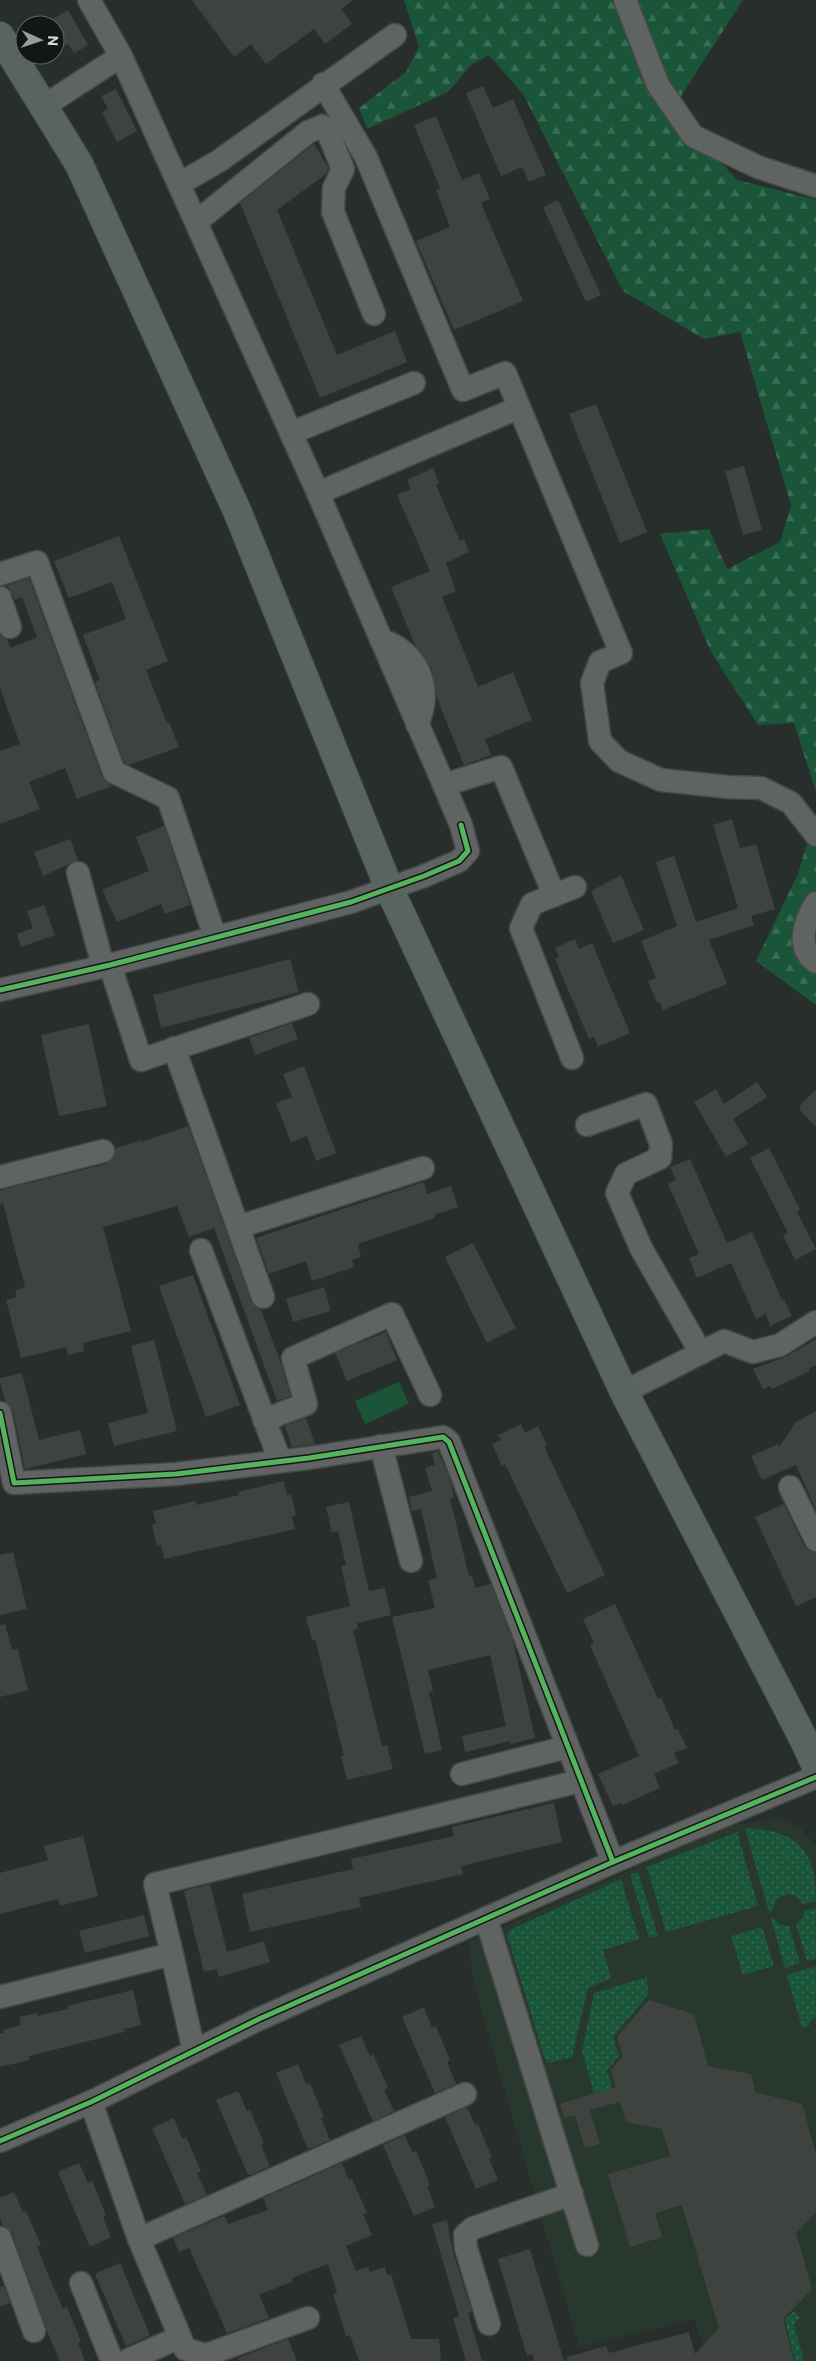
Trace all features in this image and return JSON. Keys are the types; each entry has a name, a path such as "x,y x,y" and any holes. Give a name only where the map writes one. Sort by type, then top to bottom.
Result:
{"main road":[{"path":"0,36 8,66 44,106 79,164 238,513 389,888 624,1392 816,1766"}],"street":[{"path":"0,990 106,966 351,902 424,876 459,861 468,851 461,825 318,493 121,56 89,0"},
{"path":"625,0 658,86 693,136 758,167 816,186"},
{"path":"179,184 219,161 323,84 395,35"},
{"path":"44,106 121,56"},
{"path":"323,84 366,157 463,390 505,373 621,653 600,662 592,683 600,741 620,761 661,780 728,788 761,788 791,803 816,835"},
{"path":"196,222 308,132 322,126 327,130 343,168 334,188 333,212 374,314"},
{"path":"291,433 414,383"},
{"path":"318,493 518,408"},
{"path":"0,574 37,562 114,772 168,798 215,937"},
{"path":"0,598 10,627"},
{"path":"444,785 500,768 554,895"},
{"path":"78,874 106,966 141,1060 308,1004"},
{"path":"572,1058 521,928 532,904 575,887"},
{"path":"816,903 805,922 803,942 807,955 816,962"},
{"path":"174,1048 263,1297"},
{"path":"587,1125 646,1104 661,1144 660,1158 626,1174 617,1193 641,1248 701,1353"},
{"path":"0,1177 103,1151"},
{"path":"238,1227 423,1168"},
{"path":"201,1250 280,1461"},
{"path":"264,1420 306,1404 293,1358 392,1314 430,1395"},
{"path":"624,1392 724,1341 753,1352 780,1345 816,1322"},
{"path":"0,1413 7,1487 176,1474 280,1461 443,1436 449,1442 613,1862"},
{"path":"381,1446 411,1561"},
{"path":"790,1486 816,1540"},
{"path":"462,1774 567,1747"},
{"path":"0,2141 91,2102 259,2019 613,1862 816,1777"},
{"path":"194,2051 155,1884 580,1781"},
{"path":"486,1918 588,2245"},
{"path":"0,1997 172,1954"},
{"path":"139,2239 465,2094"},
{"path":"91,2102 139,2239 183,2349"},
{"path":"489,2324 466,2248 465,2235 472,2228 572,2194"},
{"path":"0,2238 34,2331"},
{"path":"81,2283 112,2361"},
{"path":"126,2361 183,2349 206,2355 308,2318"}],"shaded area":[{"path":"783,1819 799,1826 816,1846 816,2361 707,2361 695,2319 579,2347 473,1981 469,1942 724,1828 759,1821"}],"green space":[{"path":"404,0 743,0 681,96 702,141 737,180 816,200 816,792 794,723 758,725 711,652 660,534 709,529 727,569 780,542 791,505 740,332 704,339 623,291 523,94 489,55 471,65 448,92 367,129 359,108 406,72 419,47"},
{"path":"816,813 816,1005 756,961 798,874"},
{"path":"399,1382 409,1404 365,1424 355,1401"},
{"path":"745,1828 778,1833 790,1838 800,1846 812,1868 816,1901 803,1904 796,1896 789,1894 777,1898 772,1911 769,1912"},
{"path":"737,1832 758,1906 666,1932 647,1867"},
{"path":"638,1872 658,1936 649,1938 630,1875"},
{"path":"621,1879 639,1939 603,1950 611,1978 588,1988 572,2057 549,2063 545,2060 507,1935 510,1930"},
{"path":"816,1908 816,1959 807,1961 796,1924 803,1918 804,1911"},
{"path":"771,1918 774,1918 780,1925 789,1926 800,1963 785,1968"},
{"path":"762,1927 774,1966 743,1975 731,1936"},
{"path":"816,1966 816,2017 810,2021 809,2026 802,2028 787,1975"},
{"path":"647,1977 648,1995 613,2037 619,2056 607,2070 613,2092 595,2097 582,2051 594,1993"},
{"path":"794,2311 800,2318 794,2324 804,2361 795,2361 785,2320"}],"building":[{"path":"192,0 353,0 341,9 352,24 325,44 314,29 266,64 251,44 234,57"},
{"path":"68,10 88,45 74,53 68,44 65,46 65,15 60,15"},
{"path":"483,86 493,108 513,99 546,175 529,182 522,167 501,176 466,93"},
{"path":"116,89 137,131 117,142 102,112 108,109 101,96"},
{"path":"436,116 462,180 479,173 490,199 481,203 523,301 454,330 416,241 450,227 436,190 440,188 414,125"},
{"path":"314,144 329,169 326,174 277,210 337,355 395,331 407,362 320,398 240,203"},
{"path":"558,200 601,295 586,302 543,207"},
{"path":"596,404 647,532 620,543 569,414"},
{"path":"744,466 762,530 743,535 725,471"},
{"path":"433,468 439,483 436,485 460,541 464,539 469,552 446,563 456,591 442,597 478,687 513,672 532,720 485,739 491,755 464,765 437,698 432,669 415,645 391,587 430,571 397,495 411,489 407,480"},
{"path":"119,536 168,661 146,670 167,723 169,722 179,747 129,765 124,762 95,682 100,680 83,635 126,619 112,582 69,598 54,561"},
{"path":"29,578 102,777 112,786 77,799 65,768 29,782 40,809 0,824 0,751 20,744 0,688 0,635 7,640 11,648 37,637 22,597 15,600 9,588 5,586"},
{"path":"732,819 740,848 756,844 775,909 751,916 754,925 709,940 727,984 663,1010 659,1002 657,1003 648,981 656,978 641,941 677,926 656,862 674,856 696,922 738,908 713,825"},
{"path":"164,826 190,905 165,914 161,904 117,922 102,890 149,871 136,837"},
{"path":"70,839 78,860 43,876 34,852"},
{"path":"621,875 644,930 613,943 591,891"},
{"path":"44,905 55,935 21,947 17,934 33,928 27,911"},
{"path":"575,939 579,949 592,943 630,1033 598,1047 594,1037 589,1039 555,959 559,957 555,948"},
{"path":"290,959 299,992 161,1028 153,995"},
{"path":"292,1023 298,1039 255,1055 249,1038"},
{"path":"89,1024 107,1106 59,1116 41,1035"},
{"path":"304,1066 336,1153 316,1161 307,1136 291,1142 276,1103 292,1097 283,1074"},
{"path":"757,1082 767,1097 733,1119 748,1144 726,1157 694,1102 716,1089 724,1104"},
{"path":"816,1090 816,1127 800,1110 800,1105"},
{"path":"188,1126 251,1301 255,1307 261,1310 282,1366 290,1396 277,1401 214,1228 189,1237 177,1206 103,1227 131,1331 83,1343 84,1351 68,1355 66,1347 21,1358 6,1300 17,1297 15,1291 25,1287 3,1203 0,1204 0,1190 106,1164 112,1160 116,1148 142,1140 142,1142"},
{"path":"769,1148 800,1210 797,1212 816,1249 795,1260 783,1235 788,1233 750,1158"},
{"path":"690,1159 727,1243 752,1232 782,1300 784,1299 792,1316 770,1326 766,1314 756,1319 731,1263 697,1278 689,1258 699,1254 668,1184 676,1180 670,1167"},
{"path":"424,1182 427,1194 451,1186 458,1207 434,1215 435,1218 358,1244 361,1257 352,1260 354,1267 312,1281 306,1261 269,1274 256,1238"},
{"path":"473,1243 516,1328 487,1343 445,1257"},
{"path":"193,1275 240,1405 206,1417 159,1286"},
{"path":"324,1287 331,1311 293,1322 286,1299"},
{"path":"386,1332 397,1360 347,1381 335,1353"},
{"path":"816,1339 816,1365 809,1368 810,1371 772,1389 770,1386 763,1389 753,1369 787,1356"},
{"path":"154,1340 177,1431 114,1446 108,1423 148,1413 131,1346"},
{"path":"22,1373 39,1440 80,1430 86,1454 25,1469 13,1410 5,1401 0,1381 0,1378"},
{"path":"816,1411 816,1510 796,1465 762,1480 751,1456 778,1444 779,1447 796,1422"},
{"path":"306,1418 315,1444 292,1447 285,1426"},
{"path":"521,1424 525,1433 538,1426 547,1445 545,1446 547,1453 605,1575 567,1593 505,1464 502,1466 492,1444 501,1440 498,1435"},
{"path":"438,1451 451,1482 454,1498 450,1499 469,1576 472,1575 475,1588 491,1584 513,1641 535,1738 511,1744 510,1741 465,1752 462,1736 506,1726 490,1655 428,1670 433,1691 429,1692 442,1750 425,1754 392,1617 435,1608 428,1580 437,1578 421,1509 412,1511 409,1497 432,1491 425,1468 435,1465 432,1453"},
{"path":"284,1481 287,1495 291,1494 296,1515 292,1516 295,1529 164,1559 161,1545 157,1546 152,1525 156,1524 153,1511 195,1501 196,1505 239,1495 238,1492"},
{"path":"349,1502 369,1591 385,1588 391,1615 357,1623 358,1628 353,1630 382,1746 387,1745 393,1769 347,1780 341,1756 344,1756 315,1639 312,1640 306,1617 350,1606 341,1566 346,1565 338,1531 332,1532 326,1507"},
{"path":"784,1504 804,1546 809,1551 816,1553 816,1597 796,1606 755,1517"},
{"path":"13,1552 27,1609 0,1615 0,1555"},
{"path":"615,1604 658,1699 661,1697 675,1730 678,1729 687,1748 674,1753 679,1763 654,1774 660,1788 622,1805 620,1803 613,1806 598,1774 639,1756 590,1645 594,1643 583,1619"},
{"path":"5,1624 12,1650 18,1649 28,1690 0,1697 0,1625"},
{"path":"554,1803 562,1842 461,1866 463,1874 359,1898 361,1907 250,1932 242,1894 353,1869 351,1859 454,1836 452,1827"},
{"path":"83,1836 98,1896 60,1906 58,1899 0,1914 0,1873 48,1860 44,1846"},
{"path":"210,1884 227,1952 264,1941 270,1962 219,1977 217,1969 204,1972 184,1891"},
{"path":"144,1915 149,1936 85,1953 79,1931"},
{"path":"133,1990 141,2025 124,2029 124,2032 29,2056 29,2060 0,2067 0,2033 4,2033 3,2030 21,2025 19,2017 37,2013 37,2016 68,2009 67,2006"},
{"path":"649,2000 694,2014 708,2066 751,2074 755,2092 802,2104 816,2154 816,2212 796,2233 812,2289 783,2319 794,2361 567,2361 567,2357 606,2346 609,2353 689,2332 695,2354 719,2328 682,2205 655,2213 662,2237 630,2247 608,2174 670,2156 662,2129 626,2122 620,2102 590,2110 600,2144 585,2148 575,2115 564,2118 560,2104 616,2087 611,2070 623,2056 617,2037"},
{"path":"424,2007 432,2028 436,2026 450,2060 447,2062 456,2084 435,2093 402,2017"},
{"path":"361,2036 370,2056 373,2054 388,2088 384,2090 394,2111 373,2121 339,2045"},
{"path":"298,2064 306,2084 310,2083 324,2117 321,2118 330,2140 308,2149 276,2073"},
{"path":"238,2091 247,2111 250,2110 264,2144 261,2145 270,2166 248,2175 216,2100"},
{"path":"467,2107 475,2125 478,2124 492,2158 489,2159 498,2180 476,2189 445,2117"},
{"path":"174,2118 182,2139 186,2137 201,2171 197,2173 207,2195 185,2204 152,2128"},
{"path":"405,2135 412,2152 416,2151 430,2185 427,2186 435,2207 414,2216 383,2145"},
{"path":"79,2163 88,2183 92,2181 106,2215 103,2217 111,2237 90,2247 58,2172"},
{"path":"342,2163 349,2180 352,2179 367,2213 363,2214 372,2235 346,2246 356,2271 368,2267 370,2272 385,2267 387,2275 391,2274 411,2339 439,2339 441,2361 359,2361 350,2335 346,2336 333,2294 337,2293 328,2264 292,2278 293,2281 259,2295 269,2318 227,2333 189,2248 179,2252 173,2238 224,2216 228,2224 268,2210 263,2198"},
{"path":"14,2192 23,2212 26,2211 41,2245 37,2246 63,2309 67,2307 81,2341 78,2343 85,2361 60,2361 47,2331 12,2233 3,2225 0,2219 0,2198"},
{"path":"447,2220 453,2252 472,2312 468,2313 482,2361 466,2361 453,2318 459,2316 432,2224"},
{"path":"530,2249 564,2361 534,2361 533,2354 527,2356 498,2259"},
{"path":"120,2263 150,2335 126,2346 95,2274"},
{"path":"4,2286 10,2303 0,2307 0,2287"},
{"path":"288,2339 297,2361 239,2361 238,2358"}],"cycle path":[{"path":"0,990 110,965 351,902 424,876 459,861 468,851 461,825"},
{"path":"0,1413 14,1483 176,1474 309,1458 443,1437 449,1442 613,1862"},
{"path":"0,2141 91,2102 259,2019 613,1862 816,1777"}]}
